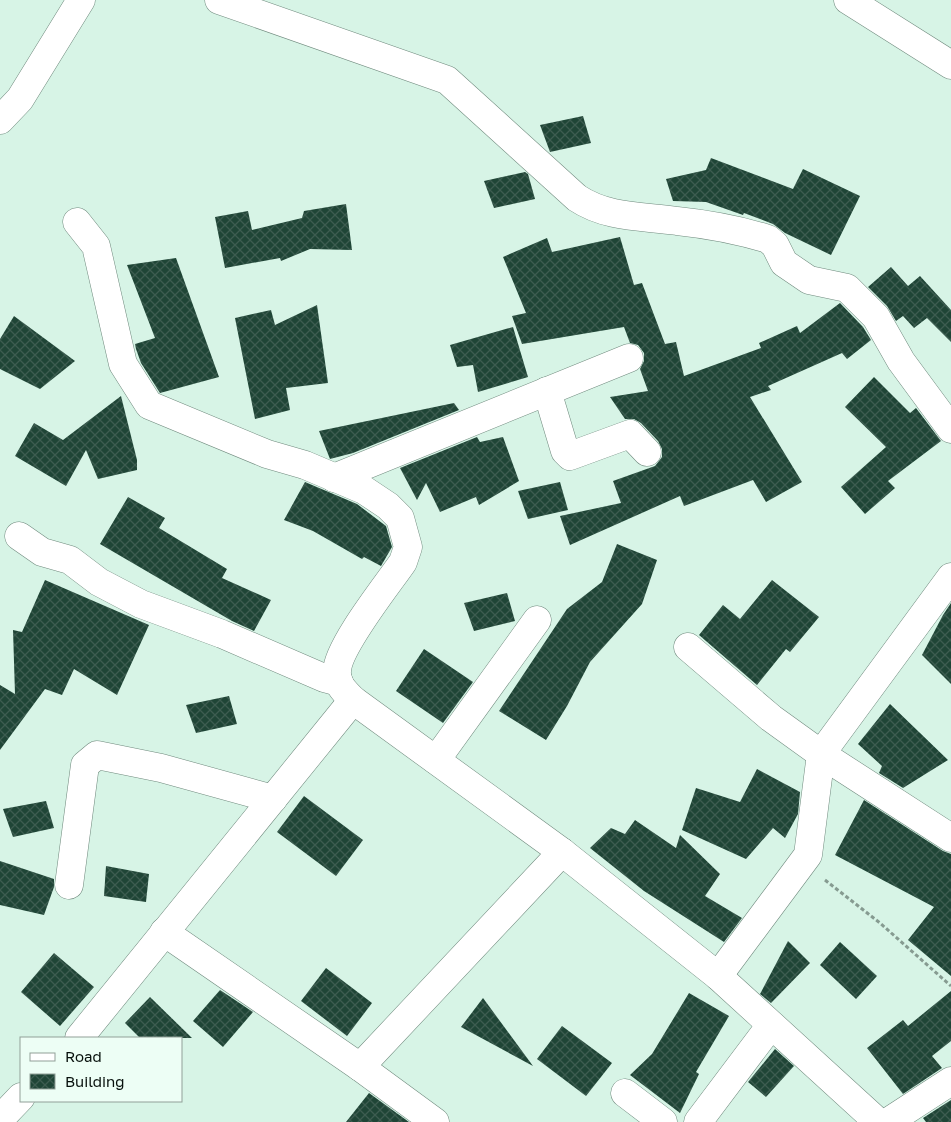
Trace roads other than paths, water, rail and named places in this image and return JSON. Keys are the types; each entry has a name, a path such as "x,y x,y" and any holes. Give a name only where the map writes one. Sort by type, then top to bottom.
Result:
{"street":[{"path":"0,120 20,99 81,0"},
{"path":"219,0 447,80 577,198 590,207 606,213 680,221 768,239 775,245 784,263 809,280 847,288 876,317 902,361 951,429"},
{"path":"848,0 951,64"},
{"path":"77,222 96,246 123,364 149,405 267,454 305,465 364,490 388,506 400,518 408,547 403,562 348,642 337,672 347,691"},
{"path":"334,478 629,358"},
{"path":"547,391 565,451 570,456 630,434 647,452"},
{"path":"19,536 42,552 70,560 99,582 141,604 222,634 324,678 347,691 436,760 562,852 718,976 771,1025 805,1053 878,1122"},
{"path":"718,976 808,855 821,754 951,578"},
{"path":"436,760 537,620"},
{"path":"688,647 771,718 821,754 951,838"},
{"path":"80,1037 273,799 347,691"},
{"path":"69,885 86,765 97,755 161,768 273,799"},
{"path":"360,1067 562,852"},
{"path":"164,932 360,1067 435,1122"},
{"path":"698,1122 771,1025"},
{"path":"888,1122 951,1081"},
{"path":"625,1093 664,1122"},
{"path":"0,1119 20,1098"}]}
